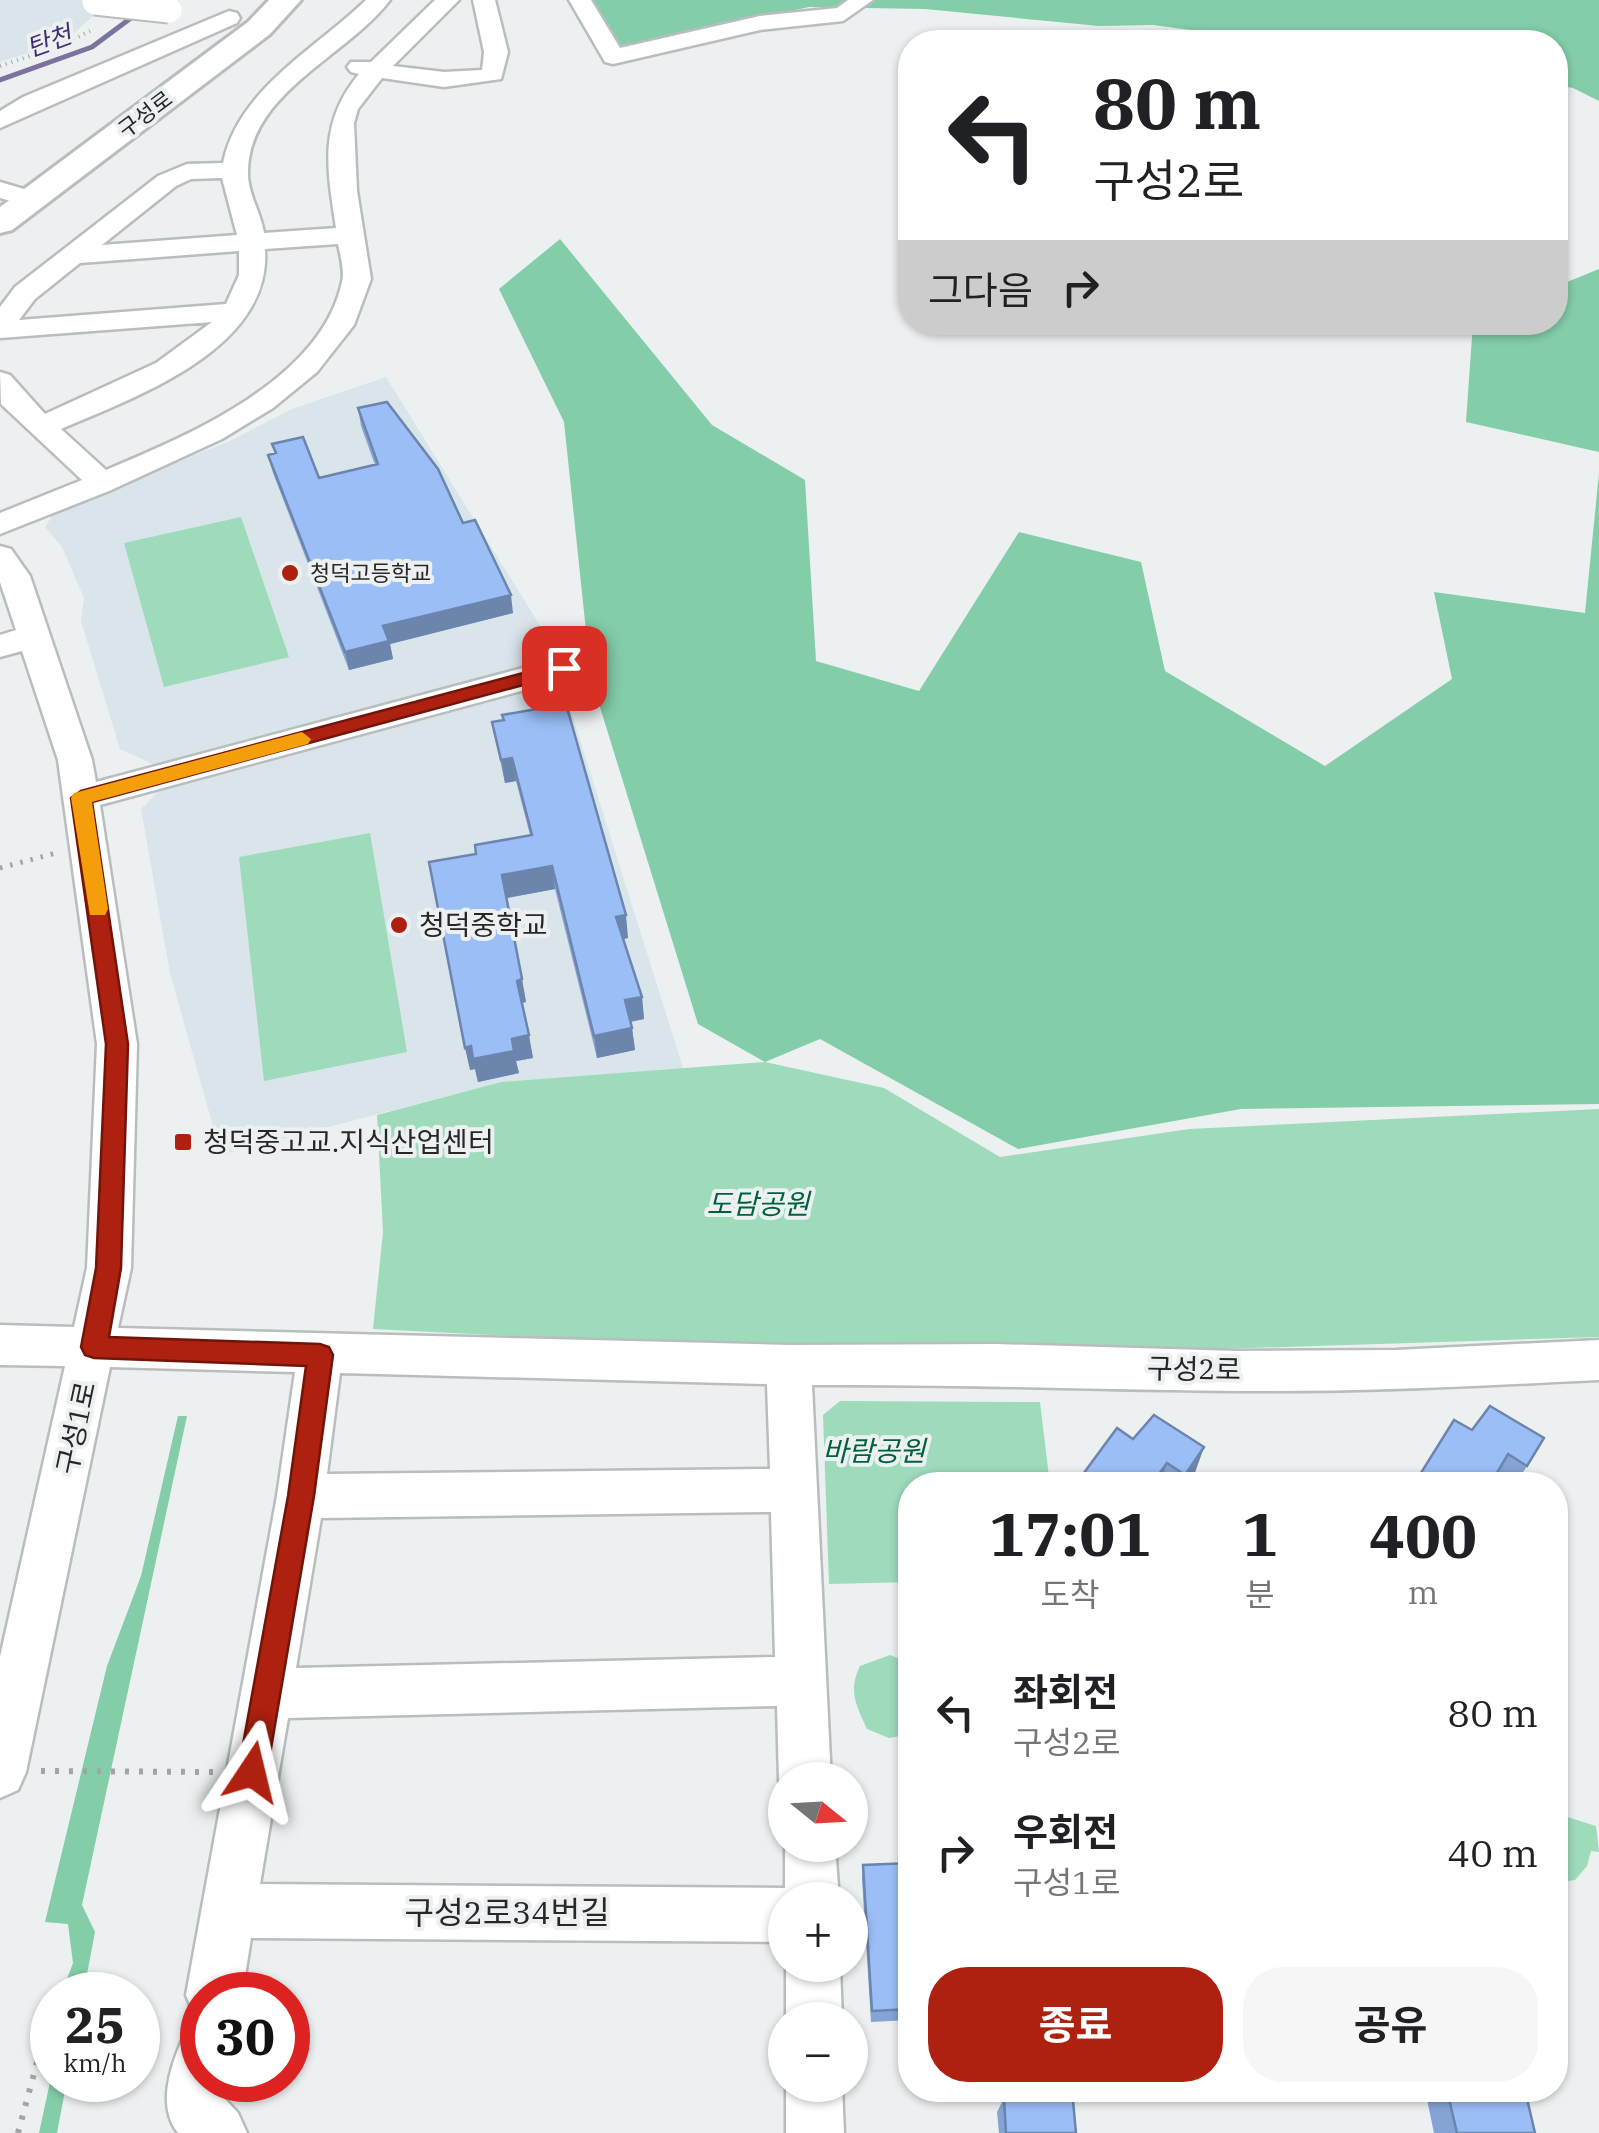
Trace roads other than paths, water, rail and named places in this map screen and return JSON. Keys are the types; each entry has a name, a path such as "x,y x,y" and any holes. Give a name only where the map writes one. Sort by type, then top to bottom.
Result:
{"main road":[{"name":"구성로","path":"0,223 276,10"}],"street":[{"path":"42,426 137,386 204,342 234,312 252,276 249,217 235,180 239,150 252,118 268,98 379,0"},
{"path":"0,524 230,423 304,372 333,337 353,302 357,279 340,136 345,110 448,0"},
{"path":"314,60 440,77 493,74 496,52 484,0"},
{"path":"580,0 613,57 760,23 843,14 862,0"},
{"path":"94,2 228,18"},
{"path":"0,121 32,102 228,18 276,10"},
{"path":"0,328 25,293 178,174 236,170"},
{"path":"0,190 32,199"},
{"path":"74,254 350,235"},
{"path":"0,328 234,312"},
{"path":"0,381 11,398 100,481"},
{"name":"구성1로","path":"0,556 14,576 17,641 75,760 117,1044 109,1268 0,1772"},
{"path":"81,798 564,668"},
{"name":"구성2로","path":"0,1345 789,1366 996,1364 1337,1370 1599,1360"},
{"path":"218,1972 301,1496 320,1355"},
{"path":"789,1366 804,1762"},
{"path":"301,1496 796,1490"},
{"path":"267,1694 800,1682"},
{"name":"구성2로34번길","path":"228,1911 768,1915"},
{"path":"195,2102 194,2108 218,2133"},
{"path":"814,2102 815,2133"}],"waterway":[{"name":"탄천","path":"0,80 92,47 139,12"}],"place":[{"name":"청덕고등학교","path":"290,573"},
{"name":"청덕중학교","path":"399,925"},
{"name":"청덕중고교.지식산업센터","path":"183,1142"}],"park label":[{"name":"도담공원","path":"758,1204"},
{"name":"바람공원","path":"874,1451"}]}
